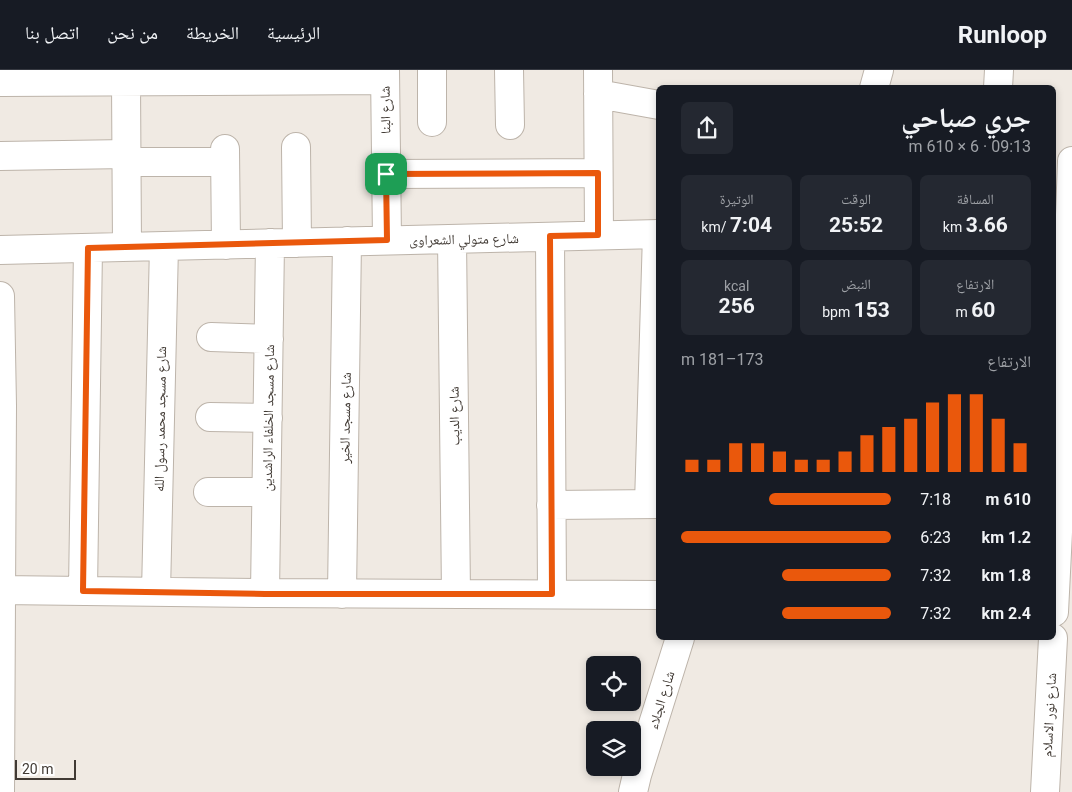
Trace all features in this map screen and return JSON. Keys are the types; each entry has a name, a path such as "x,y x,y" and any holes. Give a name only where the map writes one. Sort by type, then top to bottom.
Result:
{"street":[{"path":"432,70 432,122"},
{"path":"509,70 510,126"},
{"path":"875,85 879,70"},
{"path":"998,85 999,70"},
{"path":"0,82 126,82 385,75"},
{"name":"شارع البنا","path":"385,75 387,240"},
{"path":"126,82 128,247"},
{"path":"598,235 598,82 656,104"},
{"path":"296,147 297,243"},
{"path":"0,156 127,158 225,156 226,245"},
{"path":"1056,587 1062,512 1072,161"},
{"path":"386,174 598,173"},
{"name":"شارع متولي الشعراوى","path":"0,250 656,234"},
{"path":"550,236 552,594"},
{"name":"شارع الديب","path":"452,239 456,594"},
{"name":"شارع مسجد الخير","path":"342,594 347,242"},
{"name":"شارع مسجد الخلفاء الراشدين","path":"265,594 270,244"},
{"name":"شارع مسجد محمد رسول الله","path":"156,592 164,246"},
{"path":"83,591 88,248"},
{"path":"0,296 0,792"},
{"path":"551,505 654,504 656,332"},
{"path":"211,337 269,339"},
{"path":"210,417 268,418"},
{"path":"208,492 266,492"},
{"path":"0,590 265,594 656,595"},
{"name":"شارع الجلاء","path":"633,792 679,640"},
{"name":"شارع نور الاسلام","path":"1045,792 1052,640"}],"route":[{"path":"598,173 598,235 550,236 552,594 265,594 83,591 88,248 387,240 386,174 598,173"}]}
